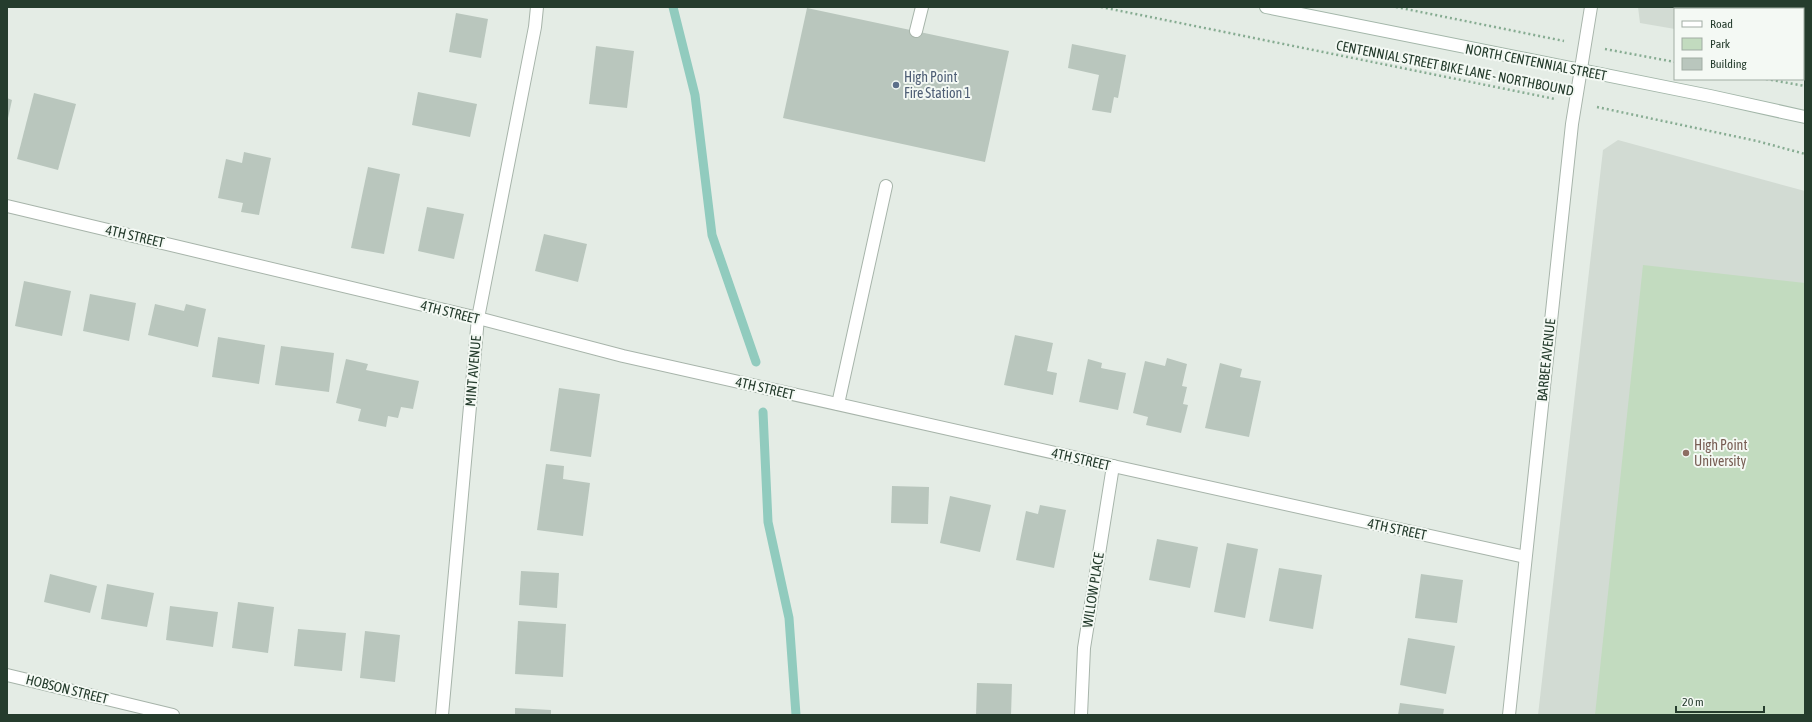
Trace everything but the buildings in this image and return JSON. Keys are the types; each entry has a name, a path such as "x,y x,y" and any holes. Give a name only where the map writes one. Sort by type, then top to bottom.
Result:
{"street":[{"name":"MINT AVENUE","path":"442,715 478,318 535,27 537,7"},
{"path":"916,31 922,7"},
{"name":"NORTH CENTENNIAL STREET","path":"1266,7 1710,96 1805,117"},
{"name":"BARBEE AVENUE","path":"1509,715 1572,124 1592,7"},
{"path":"838,404 886,186"},
{"name":"4TH STREET","path":"7,206 478,318 623,356 1113,466 1525,556"},
{"name":"WILLOW PLACE","path":"1081,715 1084,648 1113,466"},
{"name":"HOBSON STREET","path":"7,675 173,715"}],"path":[{"name":"CENTENNIAL STREET BIKE LANE - NORTHBOUND","path":"1100,7 1575,103 1757,141 1805,154"},
{"path":"1396,7 1570,42"},
{"path":"1601,48 1674,62"},
{"path":"1772,80 1805,86"}],"shaded area":[{"path":"1638,7 1805,7 1805,51 1804,8 1674,8 1674,29 1640,23"},
{"name":"High Point University","path":"1618,140 1805,191 1805,715 1538,715 1603,150"}],"green space":[{"name":"High Point University","path":"1643,265 1805,283 1805,715 1595,715"}],"waterway":[{"path":"673,7 695,95 712,235 756,362"},
{"path":"763,412 768,522 789,618 796,715"}],"place":[{"name":"High Point Fire Station 1","path":"896,85"},
{"name":"High Point University","path":"1686,453"}]}
